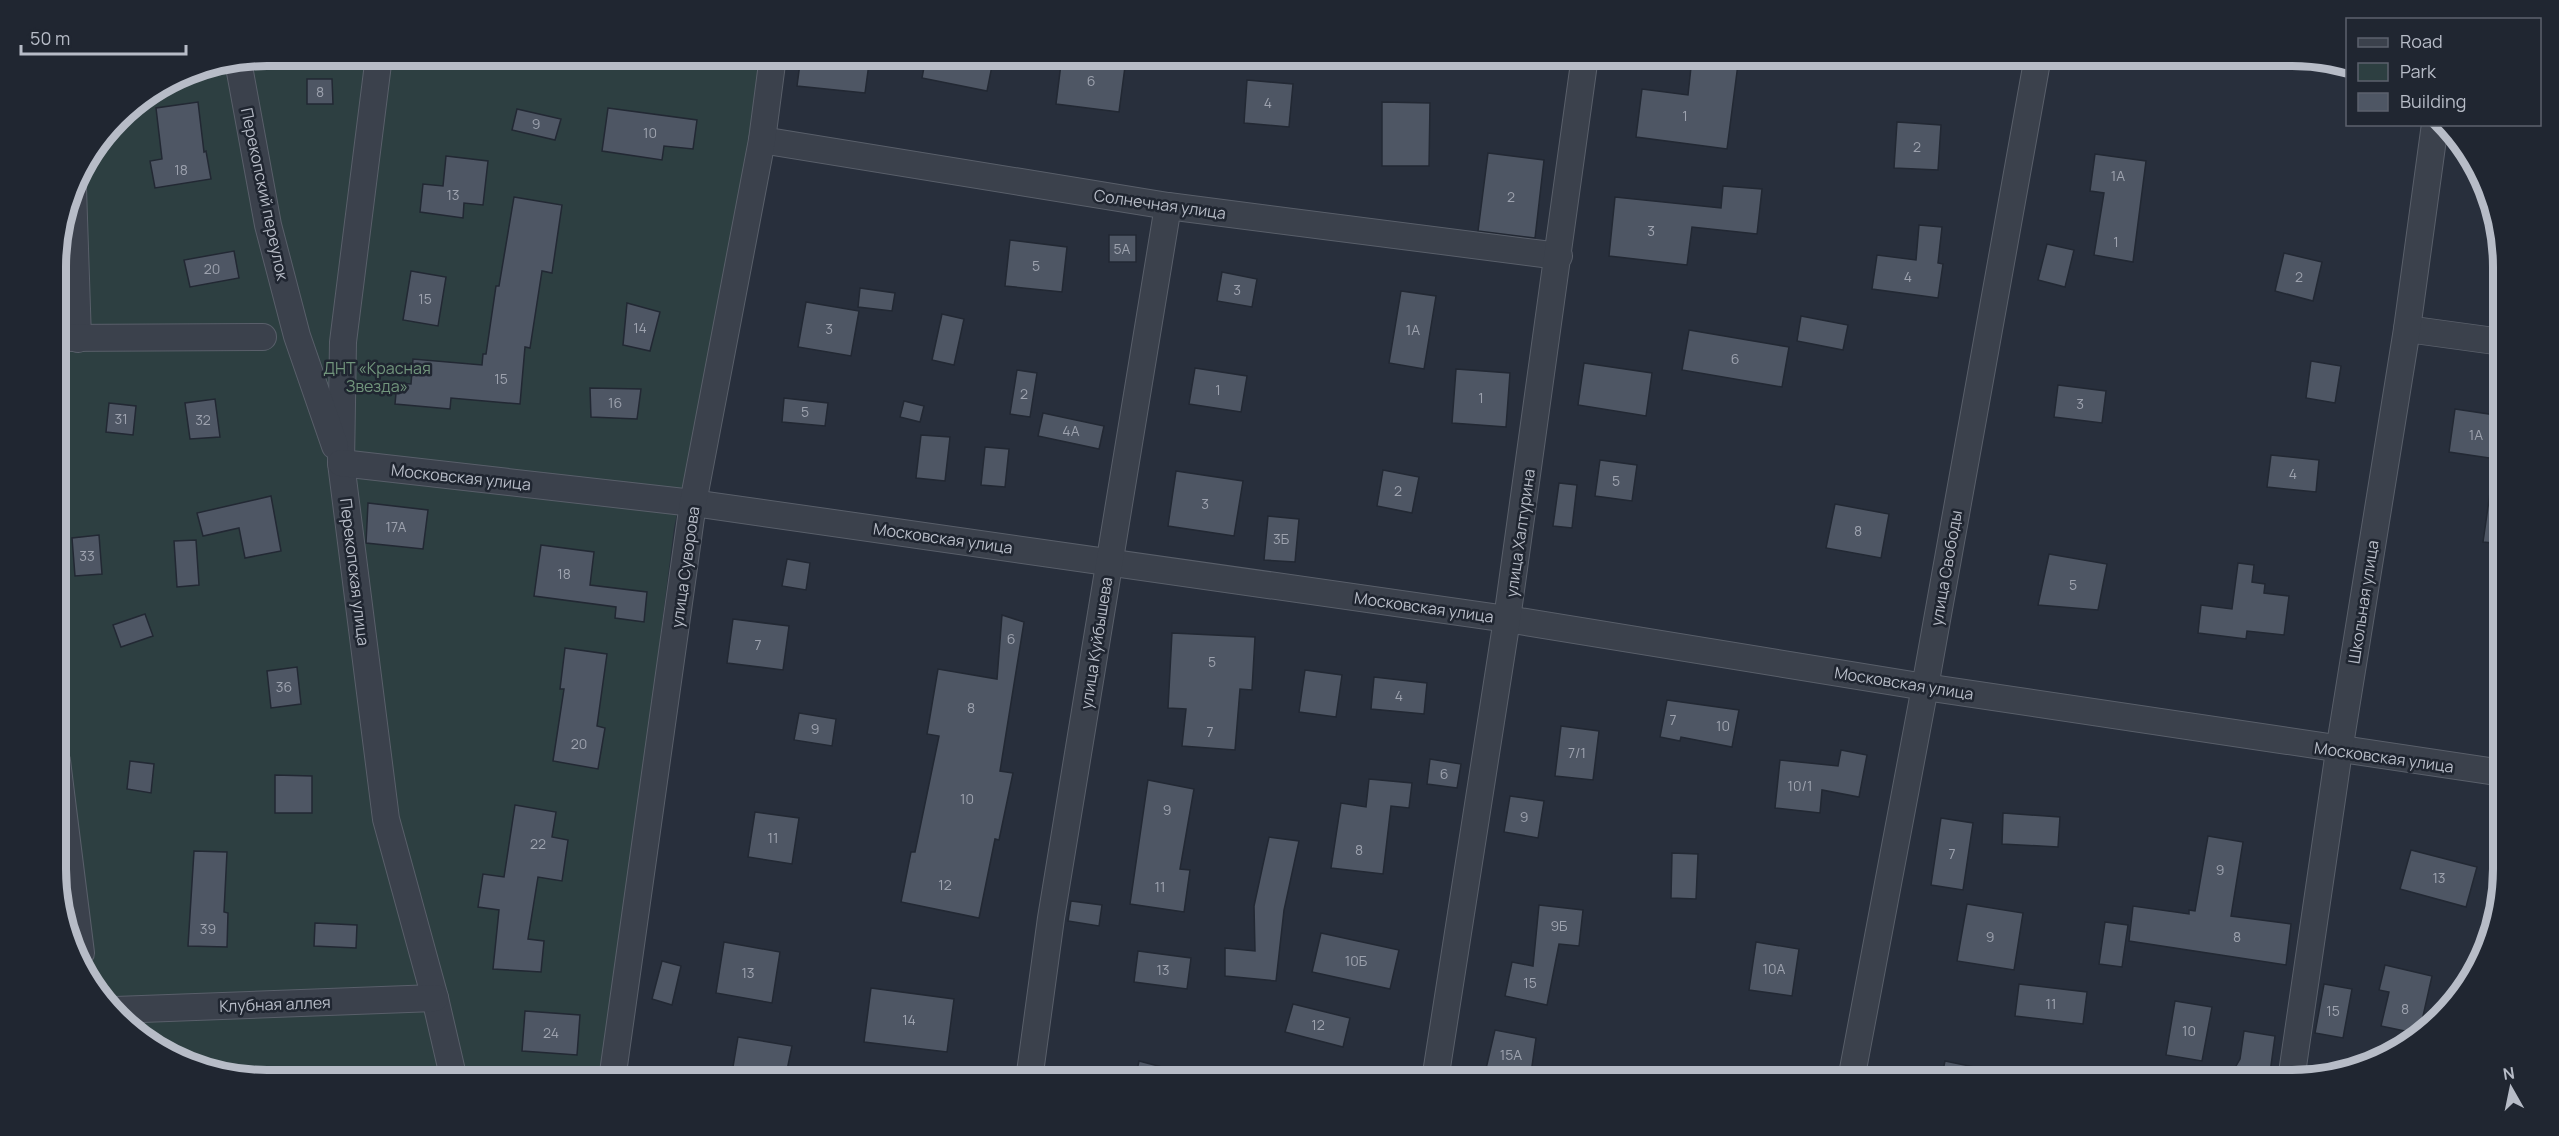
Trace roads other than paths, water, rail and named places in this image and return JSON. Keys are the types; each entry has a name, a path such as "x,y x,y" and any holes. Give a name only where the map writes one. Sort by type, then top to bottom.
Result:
{"street":[{"name":"Перекопская улица","path":"378,66 343,342 341,463 386,819 435,998 452,1070"},
{"name":"улица Суворова","path":"613,1070 693,503 762,140 772,66"},
{"name":"улица Халтурина","path":"1437,1070 1508,619 1584,66"},
{"name":"улица Свободы","path":"1853,1070 1925,687 2036,66"},
{"name":"Перекопский переулок","path":"239,68 268,225 297,336 341,463"},
{"name":"Школьная улица","path":"2292,1070 2339,751 2407,329 2435,126"},
{"name":"Солнечная улица","path":"762,140 1168,206 1559,256"},
{"name":"улица Куйбышева","path":"1030,1070 1051,918 1168,206"},
{"path":"72,222 67,338 263,337"},
{"path":"2407,329 2493,341"},
{"name":"Московская улица","path":"341,463 693,503 1508,619 1925,687 2339,751 2493,772"},
{"path":"66,833 80,942"},
{"name":"Клубная аллея","path":"124,1010 435,998"}],"park label":[{"name":"ДНТ «Красная Звезда»","path":"377,377"}]}
